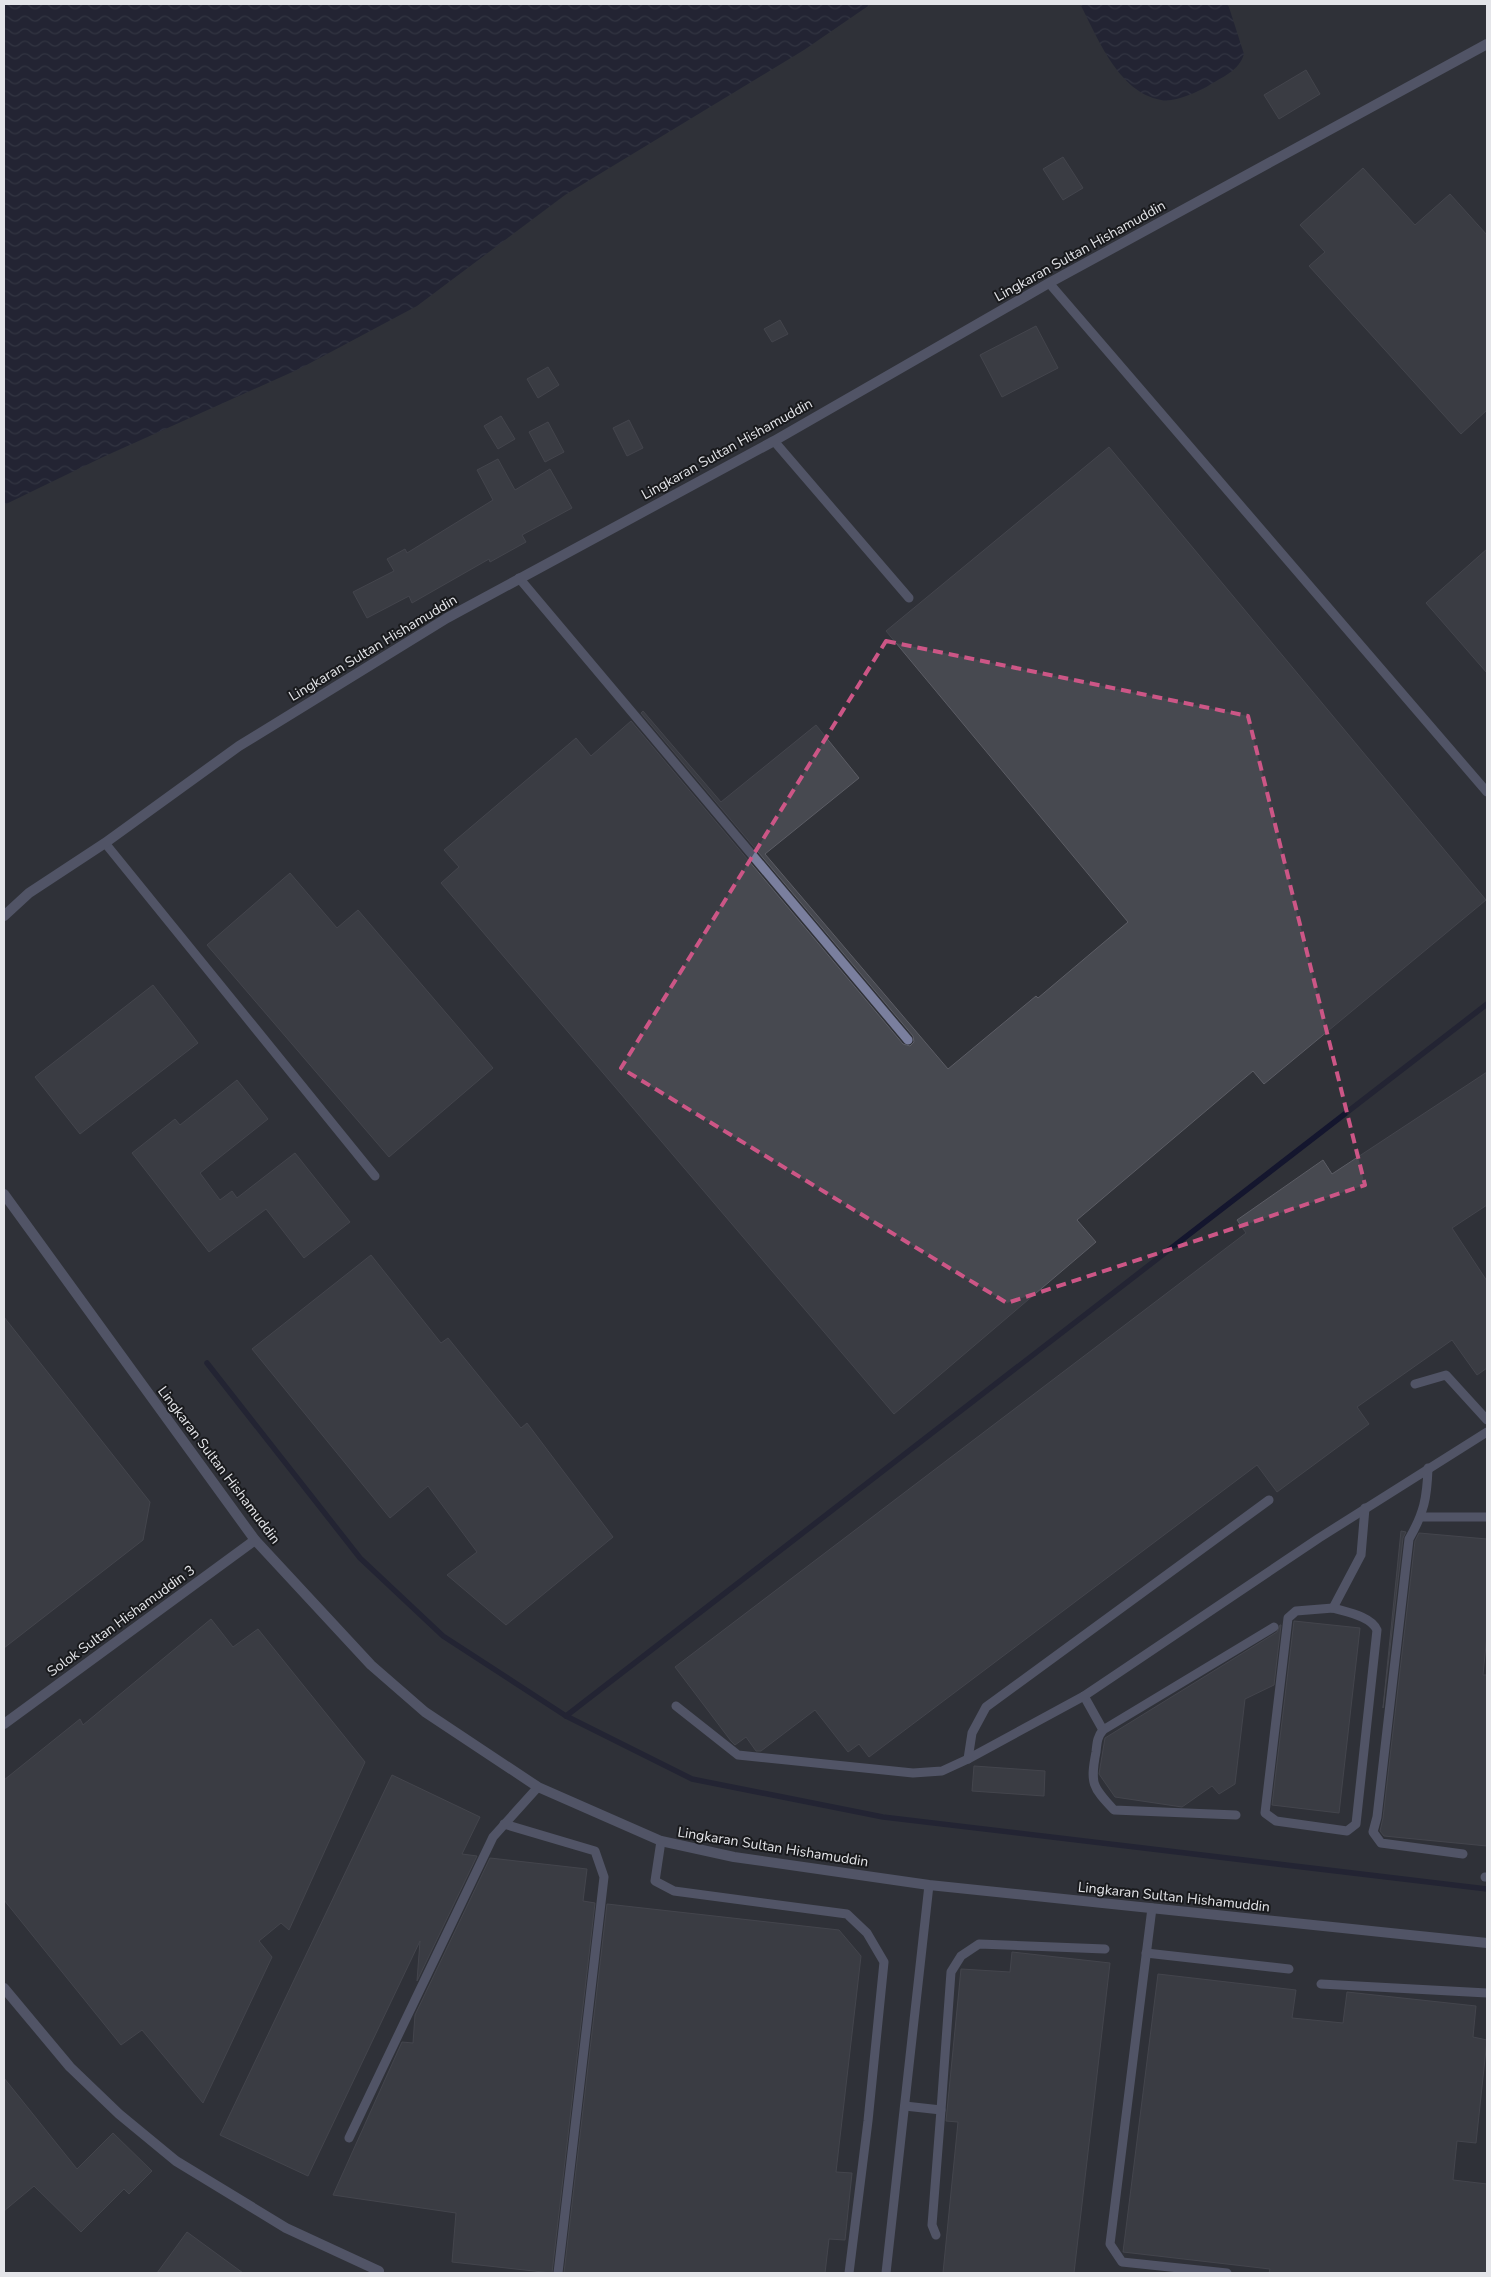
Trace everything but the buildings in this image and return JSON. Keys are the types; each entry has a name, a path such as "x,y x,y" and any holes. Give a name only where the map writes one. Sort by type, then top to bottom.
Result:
{"street":[{"name":"Lingkaran Sultan Hishamuddin","path":"4,916 29,893 104,843 240,746 447,618 774,441 1049,283 1487,44"},
{"name":"Lingkaran Sultan Hishamuddin","path":"4,1194 255,1540 365,1658 412,1700 490,1757 538,1787 661,1841 734,1856 929,1885 1487,1943"},
{"name":"Solok Sultan Hishamuddin 3","path":"4,1724 255,1540"},
{"path":"4,1988 70,2067 119,2114 176,2161 286,2228 379,2272"}],"lane":[{"path":"1049,283 1487,792"},
{"path":"774,441 909,598"},
{"path":"519,578 908,1040"},
{"path":"104,843 375,1176"},
{"path":"1415,1384 1446,1375 1487,1420"},
{"path":"676,1706 738,1755 913,1773 942,1771 968,1759 1084,1696 1365,1508 1487,1432"},
{"path":"1428,1468 1426,1502 1422,1517 1409,1539 1377,1817 1373,1832 1381,1843 1463,1854"},
{"path":"968,1759 972,1733 986,1707 1268,1500"},
{"path":"1333,1608 1361,1555 1365,1508"},
{"path":"1422,1517 1487,1517"},
{"path":"1333,1608 1369,1620 1377,1630 1356,1824 1347,1831 1276,1822 1265,1813 1288,1618 1296,1611 1333,1608"},
{"path":"1236,1815 1114,1810 1099,1794 1091,1777 1098,1736 1103,1730 1274,1627"},
{"path":"1084,1696 1103,1730"},
{"path":"349,2138 493,1837 538,1787"},
{"path":"504,1824 595,1851 604,1877 558,2273"},
{"path":"661,1841 655,1882 674,1892 847,1914 867,1933 884,1962 868,2121 849,2273"},
{"path":"886,2273 929,1885"},
{"path":"1152,1908 1110,2244 1122,2262 1227,2273"},
{"path":"936,2235 932,2225 951,1972 961,1956 978,1944 1105,1949"},
{"path":"1146,1953 1289,1970"},
{"path":"1321,1984 1487,1993"},
{"path":"905,2106 941,2110"}],"highlighted area":[{"path":"886,641 1248,716 1365,1185 1007,1303 621,1068"}],"water":[{"path":"4,4 871,4 804,50 565,195 417,306 299,369 103,457 4,505"},
{"path":"1080,4 1228,4 1244,54 1242,60 1234,69 1208,86 1179,98 1166,101 1161,100 1146,95 1121,75 1102,47"}],"waterway":[{"path":"566,1716 1487,1004"},
{"path":"207,1363 360,1558 443,1636 566,1716 692,1779 883,1817 1487,1889"}]}
